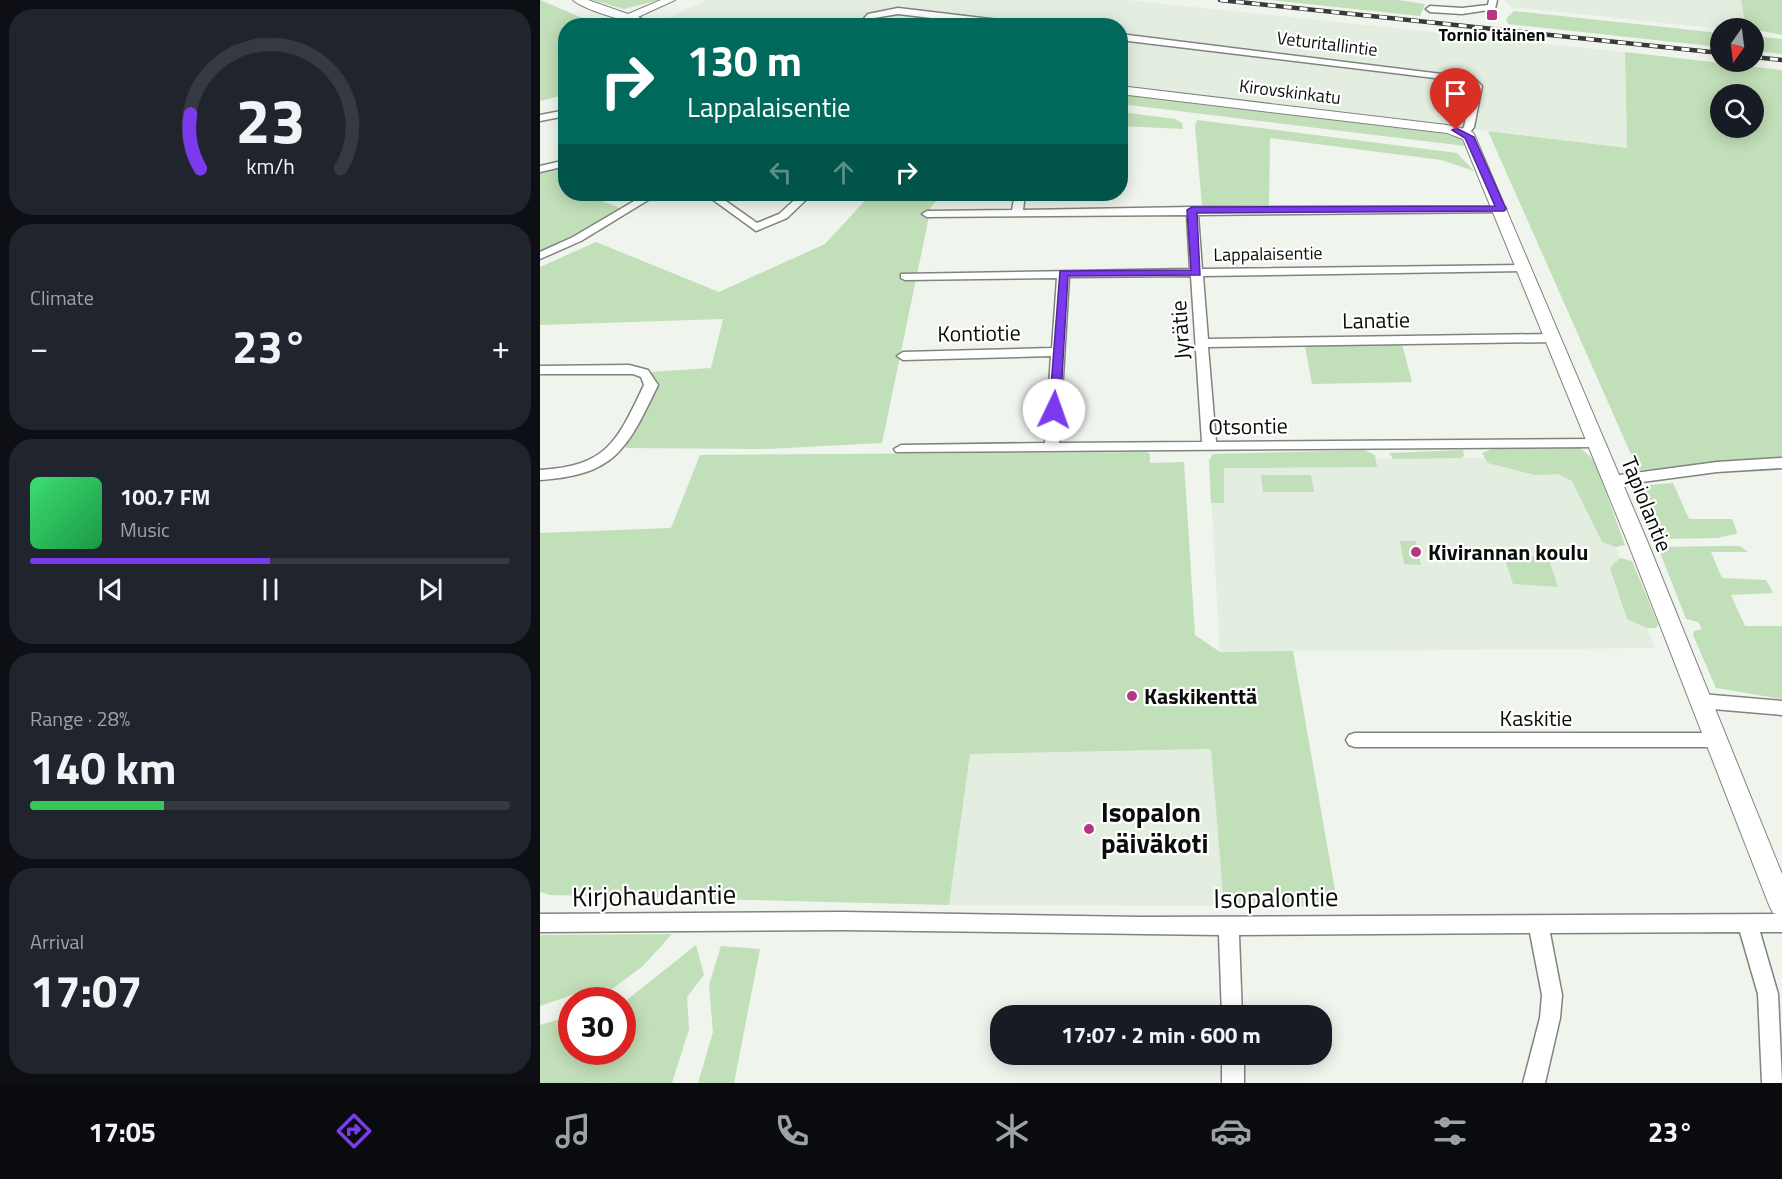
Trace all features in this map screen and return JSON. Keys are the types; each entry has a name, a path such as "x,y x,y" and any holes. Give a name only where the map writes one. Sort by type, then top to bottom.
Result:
{"street":[{"path":"578,0 627,18 670,0"},
{"path":"1430,9 1476,11 1492,7 1493,0"},
{"path":"869,18 898,11 957,18"},
{"name":"Veturitallintie","path":"1128,38 1470,80 1478,86 1469,127 1460,132"},
{"name":"Kirovskinkatu","path":"1128,91 1460,132"},
{"path":"540,118 558,114"},
{"name":"Tapiolantie","path":"1460,132 1469,137 1501,209 1551,339 1612,481 1782,905"},
{"path":"540,169 558,165"},
{"path":"540,256 576,239 641,201"},
{"path":"719,201 756,228 783,216 799,201"},
{"path":"1017,213 1019,201"},
{"path":"927,214 1501,209"},
{"name":"Jyrätie","path":"1192,210 1209,447"},
{"name":"Lappalaisentie","path":"905,276 1523,268"},
{"path":"1052,448 1063,273"},
{"name":"Lanatie","path":"1202,343 1551,339"},
{"name":"Kontiotie","path":"903,356 1057,352"},
{"path":"540,370 636,370 643,371 651,385 623,442 612,454 575,471 540,475"},
{"name":"Otsontie","path":"901,449 1596,443"},
{"path":"1612,481 1717,467 1782,463"},
{"path":"1701,701 1782,708"},
{"name":"Kaskitie","path":"1355,740 1717,740"},
{"name":"Kirjohaudantie","path":"540,923 770,922"},
{"name":"Isopalontie","path":"770,922 1229,926 1782,924"},
{"path":"1534,1083 1550,1018 1552,995 1538,924"},
{"path":"1748,924 1768,994 1773,1083"},
{"path":"1229,926 1232,1005"},
{"path":"1233,1065 1233,1083"}],"shaded area":[{"path":"706,0 1126,0 1625,52 1627,148 1128,86 1128,18 669,18"},
{"path":"1504,0 1741,0 1744,18 1710,18 1710,28 1511,7"},
{"name":"Kivirannan koulu","path":"1581,457 1655,648 1220,652 1209,460"},
{"name":"Isopalon päiväkoti","path":"1212,749 1224,906 949,905 970,754"}],"green space":[{"path":"540,0 582,18 558,18 558,97 540,101"},
{"path":"592,0 660,0 624,9"},
{"path":"1269,0 1398,0 1425,4 1420,16"},
{"path":"1741,0 1782,0 1782,35 1764,32 1764,18 1744,18"},
{"path":"1514,11 1710,32 1710,46 1508,24 1506,19"},
{"path":"1764,37 1782,39 1782,54 1764,52"},
{"path":"1625,52 1710,62 1710,72 1764,72 1764,68 1782,70 1782,462 1638,470 1488,131 1627,148"},
{"path":"1128,95 1442,133 1461,139 1465,146 1128,105"},
{"path":"1128,113 1175,119 1182,123 1183,129 1128,126"},
{"path":"1197,120 1457,153 1474,171 1441,160 1270,138 1269,205 1202,206 1195,125"},
{"path":"558,167 558,201 602,201 622,209 574,237 540,252 540,172"},
{"path":"865,201 936,201 931,207 882,443 767,449 625,448 654,385 650,372 711,368 723,319 540,325 540,267 596,242 719,292 825,244"},
{"path":"1402,344 1412,382 1312,384 1305,346"},
{"path":"1580,448 1594,460 1625,545 1616,547 1602,542 1572,481 1558,474 1535,475 1488,463 1482,453 1492,449"},
{"path":"1364,450 1375,455 1377,467 1224,468 1224,503 1211,503 1209,460 1213,454"},
{"path":"1463,450 1464,456 1461,458 1393,459 1389,453"},
{"path":"1147,452 1150,454 1150,463 1184,462 1195,635 1220,652 1293,651 1338,907 1224,906 1211,749 970,754 949,905 550,895 540,892 540,533 671,528 700,455"},
{"path":"1261,475 1311,475 1314,492 1263,492"},
{"path":"1673,483 1689,519 1732,519 1736,534 1717,538 1657,539 1652,536 1637,501 1634,486"},
{"path":"1400,541 1416,541 1421,565 1404,564"},
{"path":"1740,546 1748,552 1711,552 1722,578 1766,580 1773,593 1731,595 1745,626 1782,626 1782,699 1716,688 1693,635 1694,631 1702,629 1698,622 1686,619 1659,550 1659,547"},
{"path":"1504,556 1548,556 1558,587 1513,584"},
{"path":"1620,558 1632,561 1658,624 1656,628 1647,628 1627,619 1610,568"},
{"path":"672,934 643,966 615,987 558,987 558,1000 540,1006 540,935"},
{"path":"696,945 704,975 687,997 689,1029 672,1083 540,1083 540,1025 558,1020 558,1065 636,1065 636,993"},
{"path":"721,946 760,949 734,1083 698,1083 713,1032 709,985"}],"railway":[{"path":"1220,0 1710,52"},
{"path":"1764,58 1782,60"}],"place":[{"name":"Tornio itäinen","path":"1492,15"},
{"name":"Kivirannan koulu","path":"1416,552"},
{"name":"Kaskikenttä","path":"1132,696"},
{"name":"Isopalon päiväkoti","path":"1089,829"}],"route":[{"path":"1054,410 1063,273 1197,273 1192,210 1501,209 1469,137 1456,130"}]}
